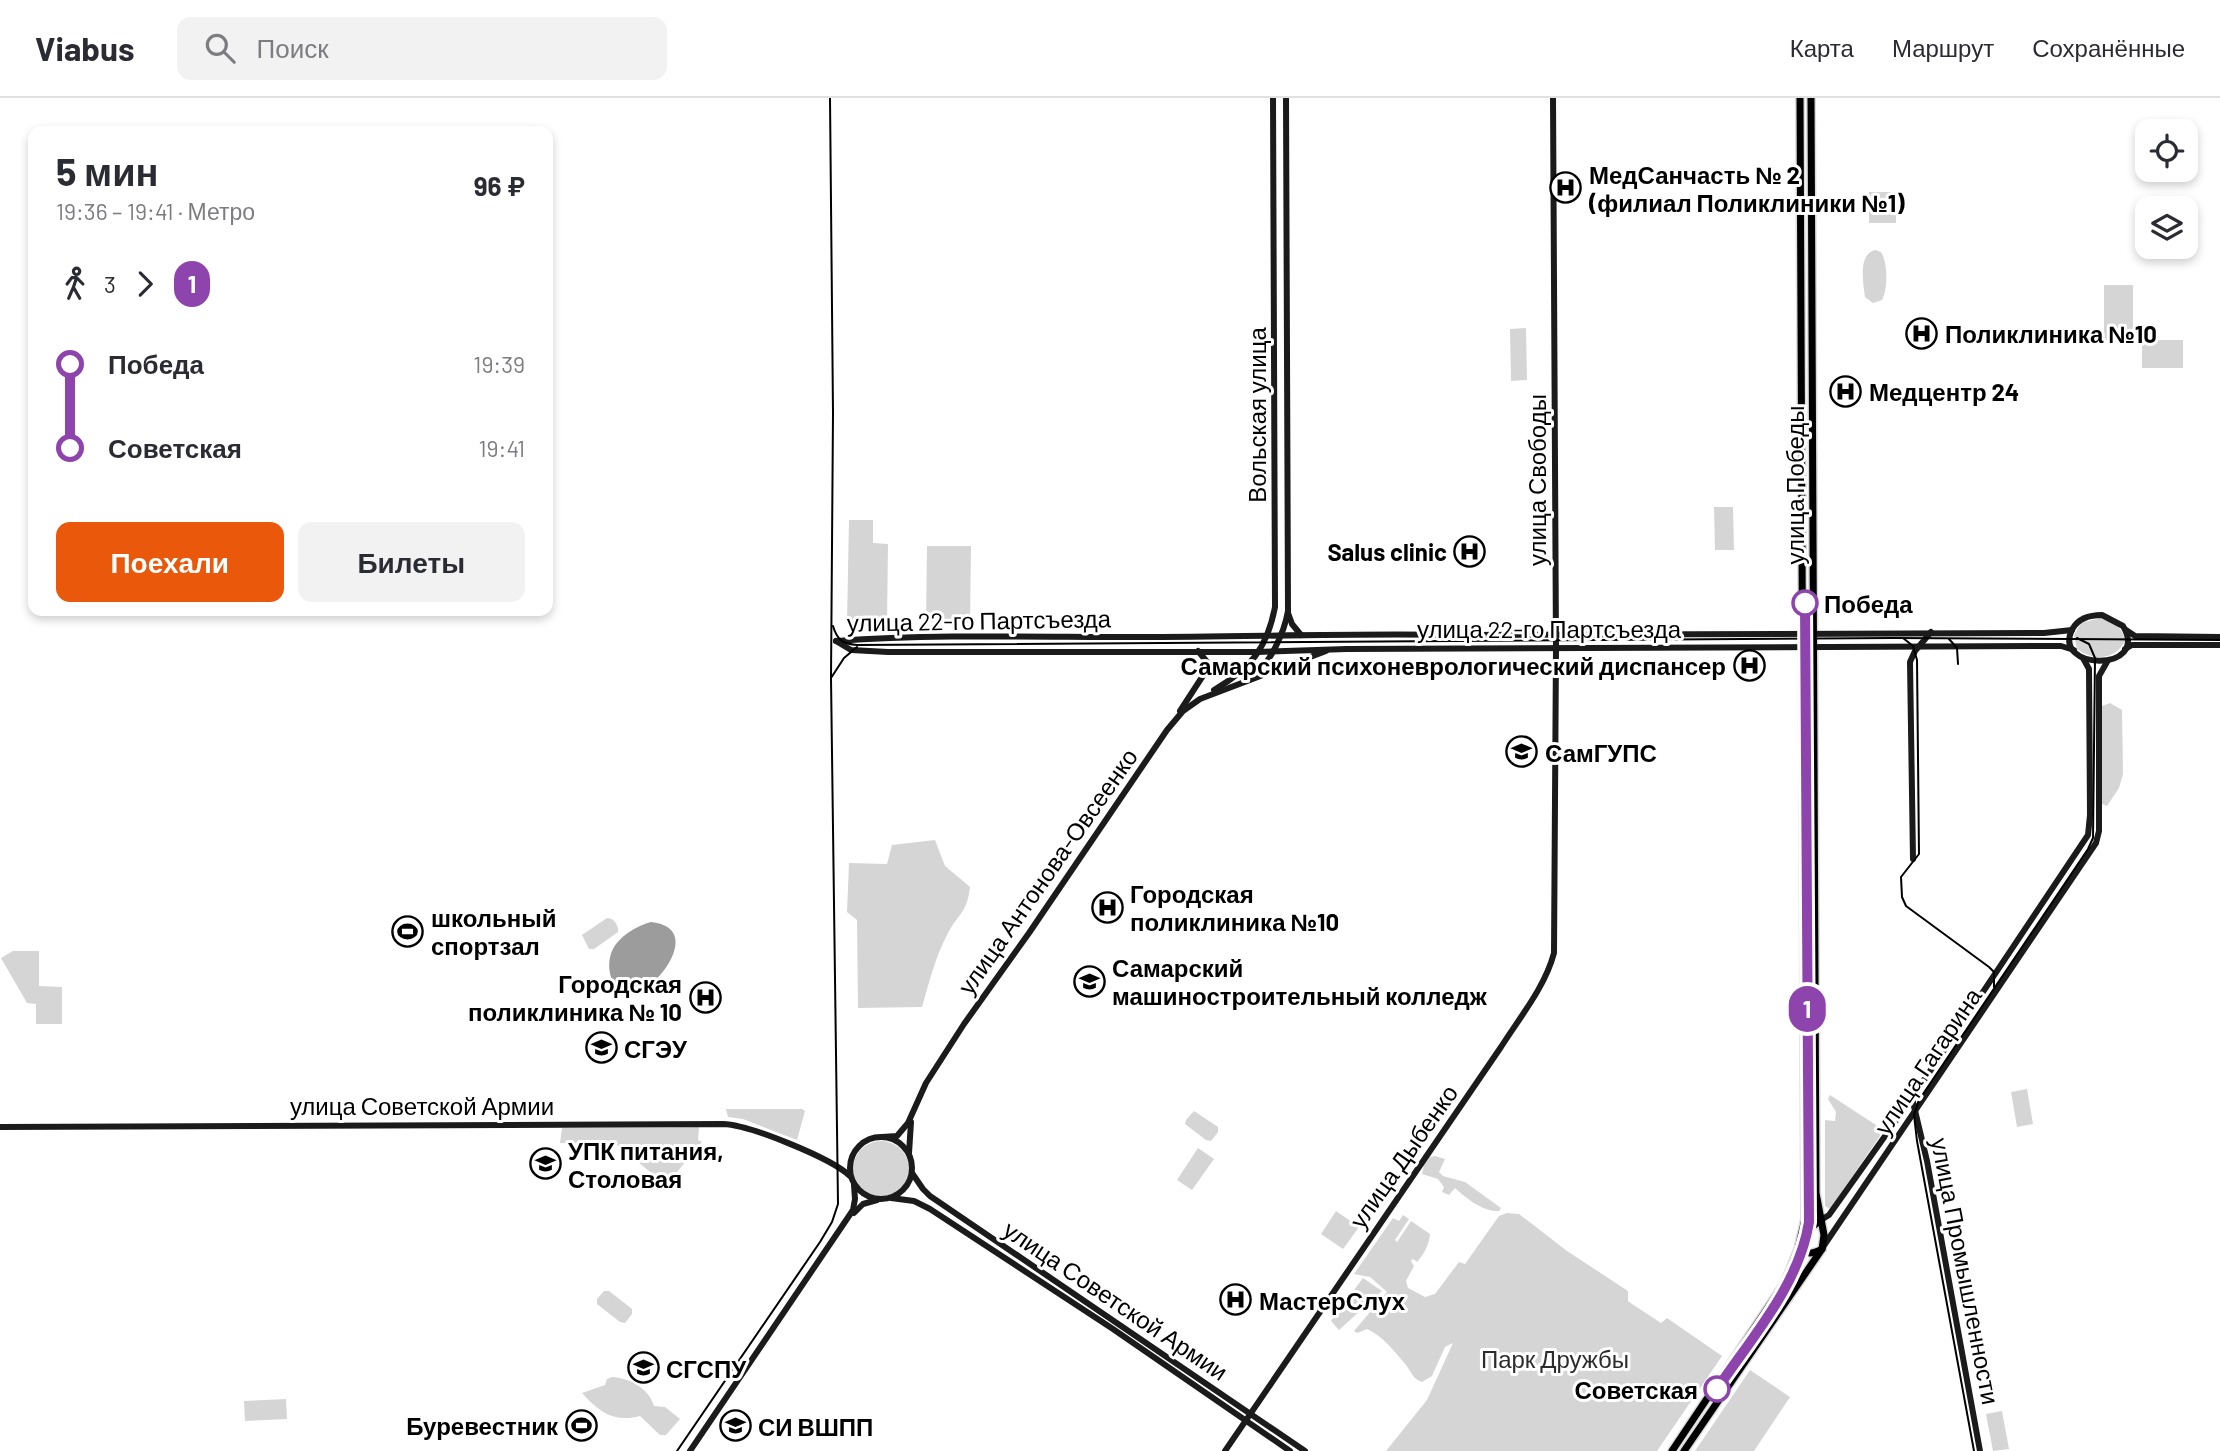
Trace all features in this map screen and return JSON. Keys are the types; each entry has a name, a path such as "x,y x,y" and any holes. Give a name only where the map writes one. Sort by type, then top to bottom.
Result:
{"main road":[{"name":"Вольская улица","path":"1200,699 1241,673 1271,627 1275,607 1273,98"},
{"name":"Вольская улица","path":"1248,682 1258,673 1271,652 1285,625 1288,611 1286,98"},
{"name":"улица Свободы","path":"1553,98 1556,634 1554,863"},
{"name":"улица Победы","path":"1800,98 1805,1209 1801,1238"},
{"name":"улица Победы","path":"1811,98 1816,1193 1824,1235 1822,1249"},
{"path":"1801,157 1812,157"},
{"path":"1802,409 1813,408"},
{"path":"1802,606 1807,611 1813,605"},
{"path":"1288,611 1292,624 1301,635"},
{"path":"2220,637 2185,641 2132,645 2107,662 2093,662 2083,658 2074,650 2070,641 2072,630 2085,618 2102,615 2116,621 2135,636 2185,641 2220,645"},
{"name":"улица 22-го Партсъезда","path":"2072,630 2044,633 1813,632 836,640 843,647 857,651 1271,652 1803,645 2061,646 2074,650"},
{"path":"2124,650 2126,630"},
{"path":"1913,859 1910,662 1931,632"},
{"name":"улица Антонова-Овсеенко","path":"882,1137 897,1136 911,1117 926,1083 951,1043 1167,730 1183,711 1200,699 1330,650"},
{"path":"1167,730 1206,671 1208,663 1198,651"},
{"name":"улица Гагарина","path":"1821,1220 1829,1215 1912,1098 2088,835 2089,668 2083,658"},
{"name":"улица Гагарина","path":"1684,1451 2096,844 2099,824 2099,677 2107,662"},
{"path":"1803,676 1808,669 1814,675"},
{"name":"улица Дыбенко","path":"1225,1451 1540,987 1555,953 1554,863"},
{"path":"1804,1074 1816,1074"},
{"name":"улица Промышленности","path":"1912,1098 1927,1161 1980,1451"},
{"name":"улица Антонова-Овсеенко","path":"909,1155 911,1117"},
{"name":"улица Советской Армии","path":"0,1127 723,1124 750,1129 836,1164 850,1176"},
{"path":"1890,1129 1899,1136"},
{"path":"836,1164 852,1155 866,1140 882,1137 898,1142 909,1155 912,1173 905,1188 891,1198 863,1204 840,1231"},
{"path":"690,1451 840,1231 855,1204 849,1166 852,1155"},
{"name":"улица Советской Армии","path":"912,1173 930,1196 1016,1255 1072,1298 1248,1417 1305,1451"},
{"path":"854,1185 867,1196 883,1200"},
{"name":"улица Советской Армии","path":"891,1198 914,1201 922,1205 1011,1263 1072,1298"},
{"path":"1672,1451 1785,1282 1801,1238 1809,1226 1821,1220"},
{"path":"1801,1238 1801,1247 1806,1253 1822,1249"},
{"path":"1011,1263 1016,1255"},
{"name":"улица Советской Армии","path":"1248,1417 1290,1451"}],"green space":[{"path":"1869,192 1896,192 1896,223 1869,223"},
{"path":"1875,250 1881,252 1883,257 1886,283 1882,300 1873,303 1865,297 1863,269 1866,257"},
{"path":"2104,285 2133,285 2133,340 2104,340"},
{"path":"1526,328 1527,380 1511,381 1510,329"},
{"path":"2142,340 2183,340 2183,368 2142,368"},
{"path":"1714,507 1733,507 1734,550 1715,550"},
{"path":"849,520 873,520 873,543 888,544 887,623 847,622"},
{"path":"927,546 971,546 970,623 926,622"},
{"path":"2100,618 2116,625 2125,640 2116,652 2110,655 2090,656 2077,649 2074,635 2081,623"},
{"path":"1806,674 1809,674 1811,839 1808,839"},
{"path":"2110,703 2122,710 2123,774 2119,788 2107,806 2102,804 2101,718 2102,706"},
{"path":"935,840 945,866 970,887 964,908 939,953 922,1007 858,1008 857,920 847,912 849,863 887,864 892,845"},
{"path":"607,918 616,923 618,932 594,949 589,949 582,935"},
{"path":"13,951 39,951 39,986 62,987 62,1024 36,1024 36,1004 27,1003 1,958"},
{"path":"2027,1089 2033,1124 2017,1127 2011,1092"},
{"path":"1830,1095 1879,1127 1880,1136 1830,1209 1825,1206 1825,1120 1835,1121 1836,1112 1828,1099"},
{"path":"726,1109 805,1111 797,1140 743,1119 728,1117"},
{"path":"1194,1111 1218,1127 1218,1132 1211,1141 1185,1124"},
{"path":"699,1127 698,1140 702,1142 666,1185 616,1144 560,1143 562,1128"},
{"path":"881,1141 892,1143 901,1149 907,1158 907,1180 901,1189 892,1195 881,1197 870,1195 861,1189 855,1180 853,1169 855,1158 861,1149 870,1143"},
{"path":"1198,1148 1214,1159 1192,1190 1177,1180"},
{"path":"1430,1157 1445,1159 1439,1172 1443,1176 1465,1182 1501,1208 1499,1211 1481,1207 1455,1188 1449,1195 1442,1192 1444,1187 1438,1179 1422,1174 1424,1165"},
{"path":"1336,1211 1359,1227 1343,1249 1321,1234"},
{"name":"Парк Дружбы","path":"1507,1213 1519,1214 1567,1251 1628,1291 1628,1301 1632,1304 1661,1323 1667,1318 1722,1356 1657,1451 1386,1451 1427,1400 1453,1343 1445,1347 1432,1376 1422,1382 1417,1379 1378,1336 1367,1329 1357,1333 1354,1331 1387,1292 1370,1277 1354,1274 1393,1218 1399,1221 1403,1215 1409,1219 1395,1240 1397,1242 1411,1221 1430,1234 1422,1256 1417,1262 1413,1259 1411,1261 1414,1266 1406,1281 1408,1288 1425,1297 1435,1294 1459,1262 1465,1264 1499,1216"},
{"path":"1363,1278 1382,1291 1339,1330 1331,1321"},
{"path":"604,1291 609,1291 632,1309 632,1314 625,1323 597,1304 597,1299"},
{"path":"1750,1370 1790,1397 1754,1451 1695,1451"},
{"path":"612,1377 638,1385 648,1394 654,1406 665,1407 680,1419 666,1435 660,1435 640,1416 615,1417 595,1406 582,1393 605,1385 607,1379"},
{"path":"286,1399 287,1419 245,1421 244,1401"},
{"path":"2002,1411 2009,1449 1993,1451 1986,1414"}],"shaded area":[{"path":"651,922 667,927 675,936 675,948 662,973 651,984 631,994 624,993 611,978 609,964 612,951 628,933"}],"tram line":[{"path":"677,1451 820,1242 832,1222 838,1204 831,678 833,413 830,98"},
{"path":"833,626 841,640 857,645 1893,638 2220,640"},
{"path":"1903,638 1913,646 1917,660 1919,854 1901,877 1902,897 1906,906 1989,967 1994,972 1994,987"},
{"path":"1974,1451 1914,1115 1919,1100 2093,838 2095,658 2089,644 2077,638"},
{"path":"1949,639 1957,648 1958,664"},
{"path":"831,678 844,658 857,647"}],"metro line":[{"name":"1","path":"1717,1389 1786,1286 1806,1240 1809,1222 1805,603"}],"place":[{"name":"МедСанчасть № 2 (филиал Поликлиники №1)","path":"1566,188"},
{"name":"Поликлиника №10","path":"1922,333"},
{"name":"Медцентр 24","path":"1846,391"},
{"name":"Salus clinic","path":"1470,551"},
{"name":"Победа","path":"1805,603"},
{"name":"Самарский психоневрологический диспансер","path":"1749,665"},
{"name":"СамГУПС","path":"1522,752"},
{"name":"Городская поликлиника №10","path":"1107,907"},
{"name":"школьный спортзал","path":"408,931"},
{"name":"Самарский машиностроительный колледж","path":"1089,981"},
{"name":"Городская поликлиника № 10","path":"705,997"},
{"name":"СГЭУ","path":"601,1048"},
{"name":"УПК питания, Столовая","path":"545,1164"},
{"name":"МастерСлух","path":"1236,1300"},
{"name":"СГСПУ","path":"643,1368"},
{"name":"Советская","path":"1717,1389"},
{"name":"Буревестник","path":"581,1425"},
{"name":"СИ ВШПП","path":"735,1426"}]}
